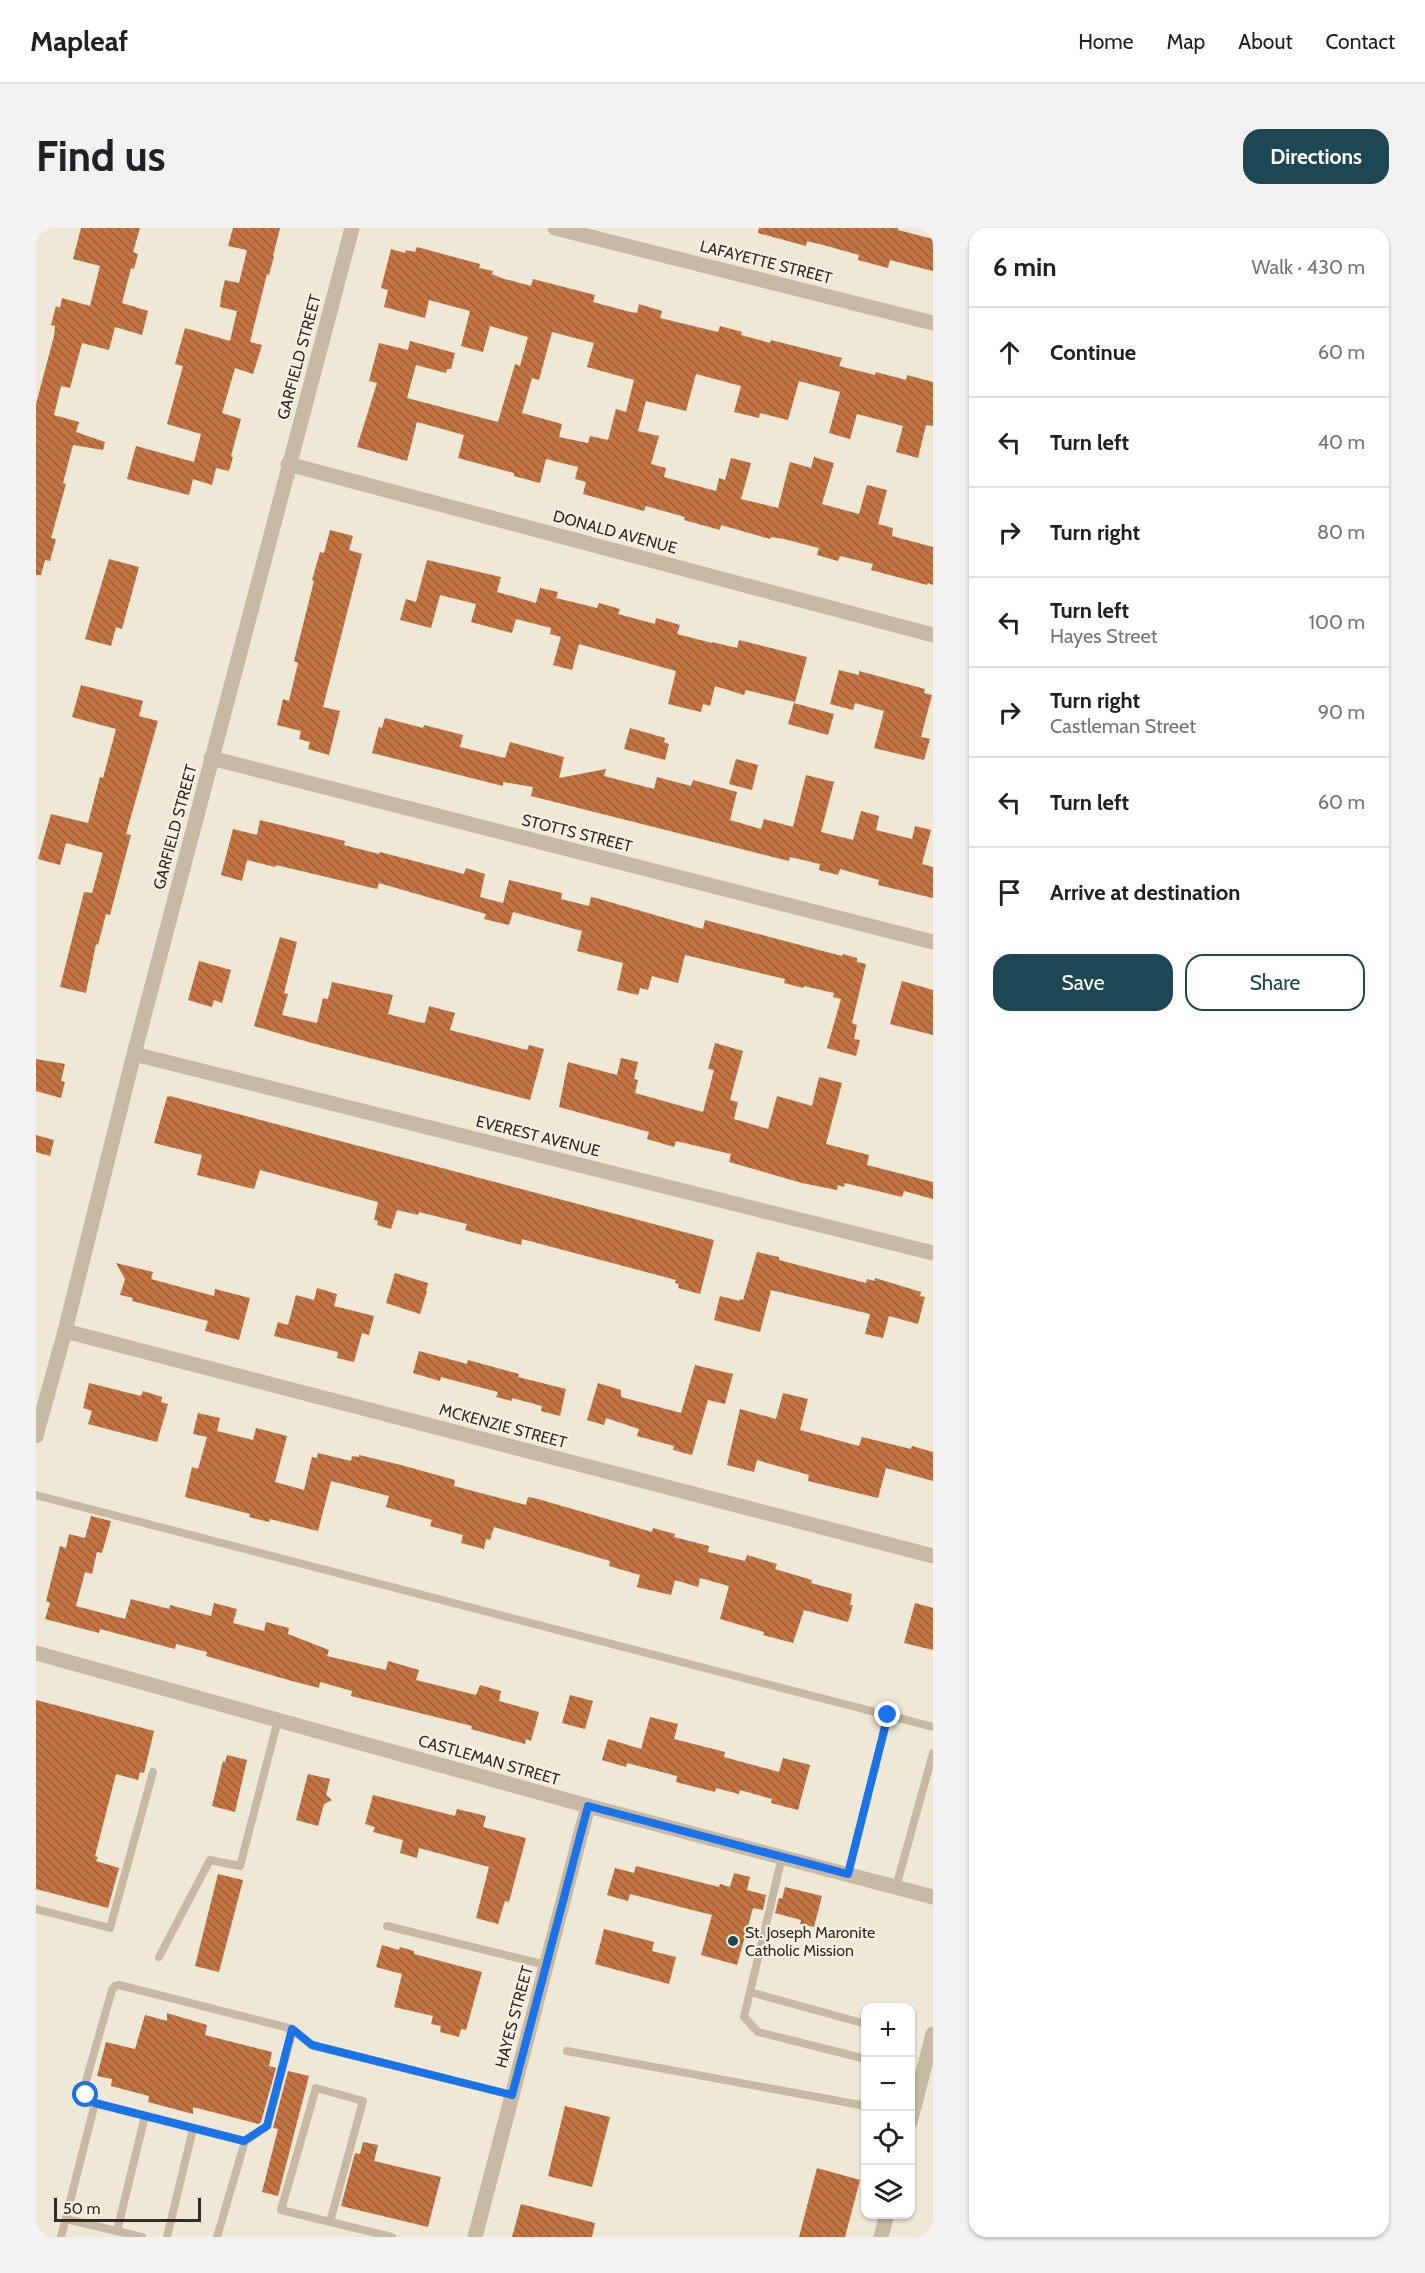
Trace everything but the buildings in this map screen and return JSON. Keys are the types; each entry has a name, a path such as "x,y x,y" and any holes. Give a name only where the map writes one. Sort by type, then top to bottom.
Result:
{"street":[{"name":"GARFIELD STREET","path":"36,1436 65,1331 211,758 352,228"},
{"name":"LAFAYETTE STREET","path":"555,228 933,323"},
{"name":"DONALD AVENUE","path":"288,464 933,635"},
{"name":"STOTTS STREET","path":"211,758 933,942"},
{"name":"EVEREST AVENUE","path":"134,1054 933,1253"},
{"name":"MCKENZIE STREET","path":"65,1331 933,1556"},
{"name":"CASTLEMAN STREET","path":"36,1653 588,1806 933,1897"},
{"name":"HAYES STREET","path":"475,2237 588,1806"},
{"path":"912,2111 916,2079 933,2034"},
{"path":"881,2237 886,2219"}],"lane":[{"path":"36,1495 933,1727"},
{"path":"848,1874 888,1715"},
{"path":"159,1957 210,1860 240,1866 278,1720"},
{"path":"896,1887 933,1753"},
{"path":"36,1909 111,1928 153,1772"},
{"path":"782,1857 744,2017 758,2032 861,2059"},
{"path":"387,1926 546,1965"},
{"path":"244,2141 95,2103 86,2095 84,2088 115,1986 119,1984 292,2029 312,2045 512,2095"},
{"path":"750,1992 861,2023"},
{"path":"217,2237 244,2141 267,2126 292,2029"},
{"path":"567,2051 861,2105"},
{"path":"330,2222 363,2101 315,2088 281,2210 330,2222 392,2237"},
{"path":"62,2237 95,2103"},
{"path":"117,2231 145,2116"},
{"path":"167,2237 193,2129"},
{"path":"66,2219 142,2237"}],"place":[{"name":"St. Joseph Maronite Catholic Mission","path":"733,1941"}],"route":[{"path":"86,2095 95,2103 244,2141 267,2126 292,2029 312,2045 512,2095 588,1806 848,1874 888,1715"}]}
